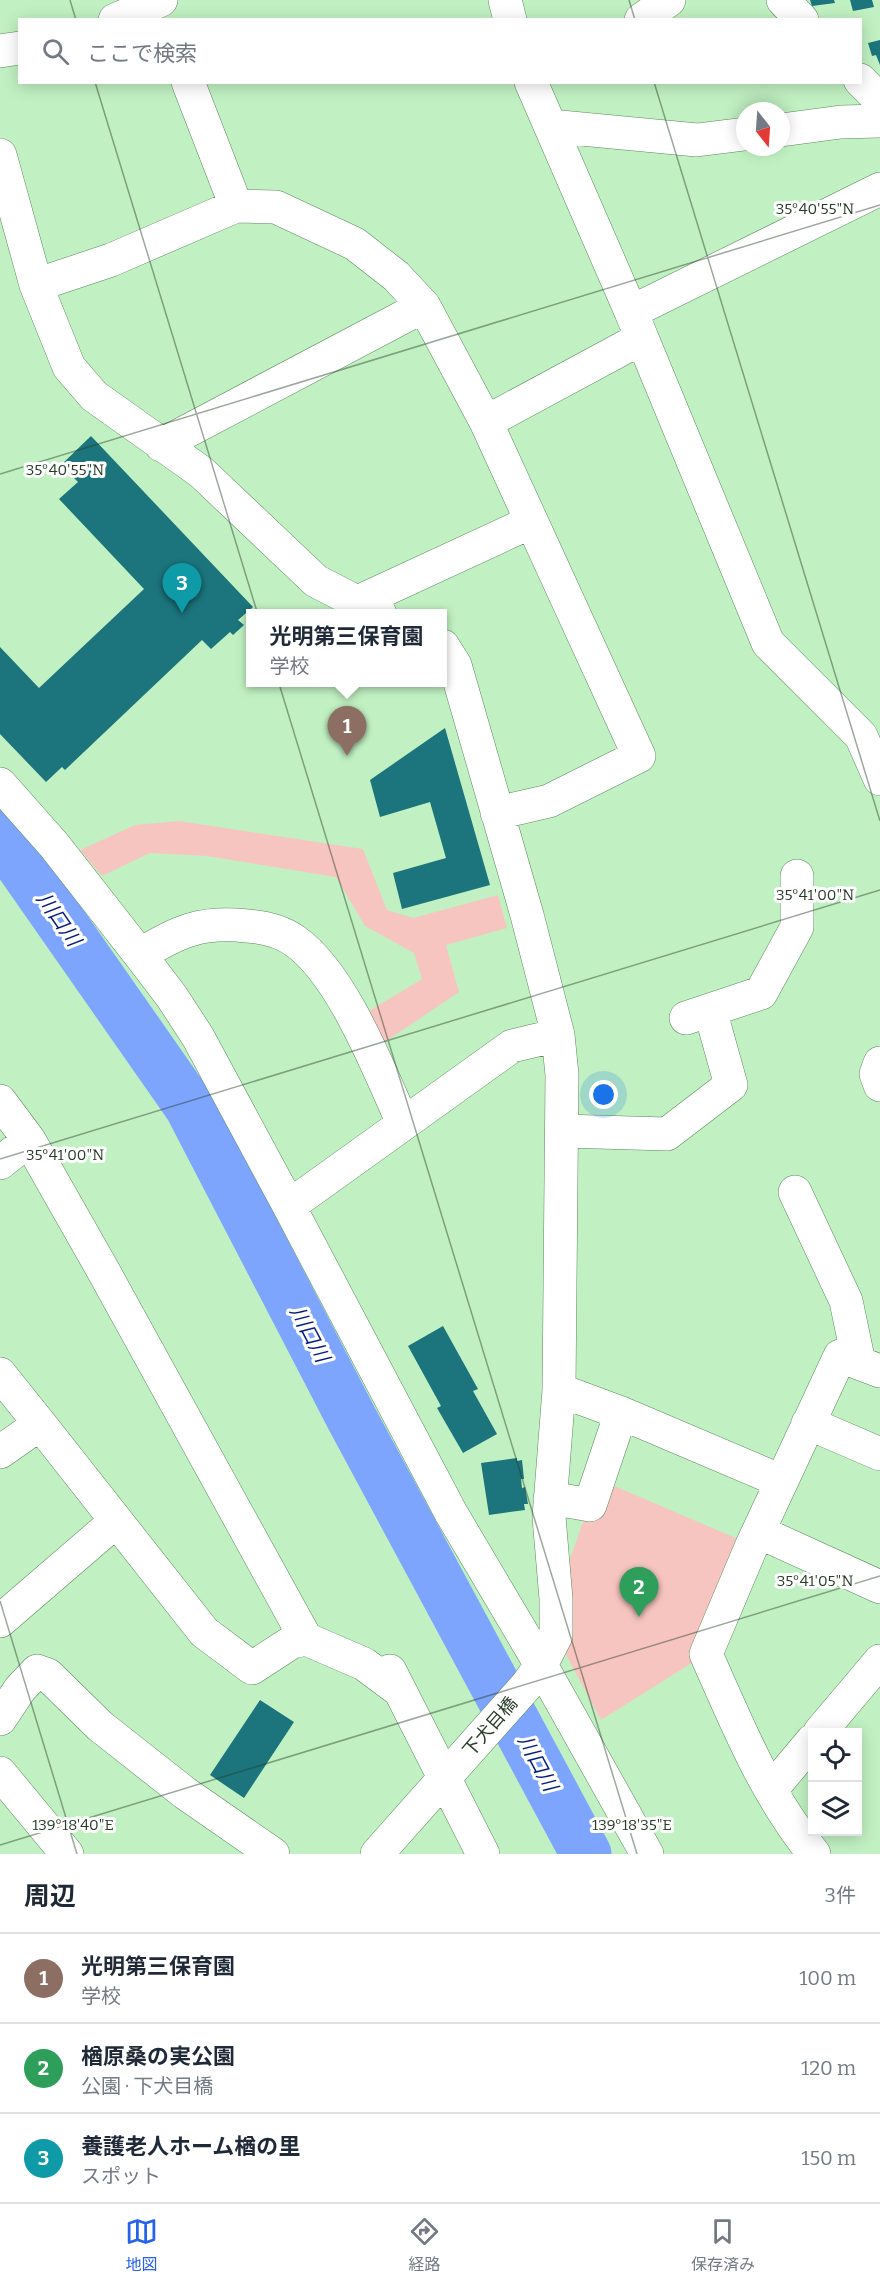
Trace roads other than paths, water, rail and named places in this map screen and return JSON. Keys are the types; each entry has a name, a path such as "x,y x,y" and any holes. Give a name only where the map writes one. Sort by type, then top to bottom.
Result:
{"street":[{"path":"505,0 510,18"},
{"path":"645,18 669,0"},
{"path":"783,0 800,18"},
{"path":"122,18 161,7"},
{"path":"0,51 18,48"},
{"path":"862,81 880,100"},
{"path":"189,84 236,206"},
{"path":"539,86 550,126 637,325 768,644 861,736 880,779"},
{"path":"790,128 841,122 880,121"},
{"path":"550,126 697,140 736,135"},
{"path":"0,155 36,285 69,367 94,396 201,472 316,581 369,608 531,522"},
{"path":"486,422 637,325 880,189"},
{"path":"36,285 111,260 236,206 276,207 355,244 396,276 424,306 486,422 639,756 549,801 497,813"},
{"path":"161,445 424,306"},
{"name":"下犬目橋","path":"377,1854 534,1675 556,1636 556,1599 549,1517 559,1390 562,1075 558,1035 455,665 447,652"},
{"path":"0,784 54,845 140,955 198,1037 290,1206 534,1675 647,1854"},
{"path":"562,1131 667,1134 731,1085 698,1014 761,993 797,927 797,876"},
{"path":"140,955 167,938 194,927 230,924 264,927 293,939 314,957 335,984 403,1123"},
{"path":"290,1206 512,1046 558,1035"},
{"path":"880,1063 876,1074 880,1085"},
{"path":"0,1101 29,1140 306,1639"},
{"path":"0,1163 29,1140"},
{"path":"795,1192 846,1301 869,1367"},
{"path":"814,1854 791,1826 754,1762 706,1654 780,1481 840,1356 869,1367"},
{"path":"0,1374 204,1632 252,1668 292,1642 306,1639 392,1676 448,1774 483,1854"},
{"path":"559,1390 621,1413 780,1481"},
{"path":"550,1498 590,1505 621,1413"},
{"path":"808,1423 880,1454"},
{"path":"0,1452 40,1424"},
{"path":"0,1621 116,1521"},
{"path":"759,1532 880,1587"},
{"path":"823,1728 880,1661"},
{"path":"0,1719 20,1689 37,1671 48,1675 100,1726 185,1793 273,1854"},
{"path":"771,1790 808,1747"},
{"path":"0,1773 67,1854"}],"waterway":[{"name":"川口川","path":"0,835 190,1107 352,1419 586,1854"}],"place":[{"name":"養護老人ホーム楢の里","path":"182,613"},
{"name":"光明第三保育園","path":"347,756"},
{"name":"楢原桑の実公園","path":"639,1617"}]}
